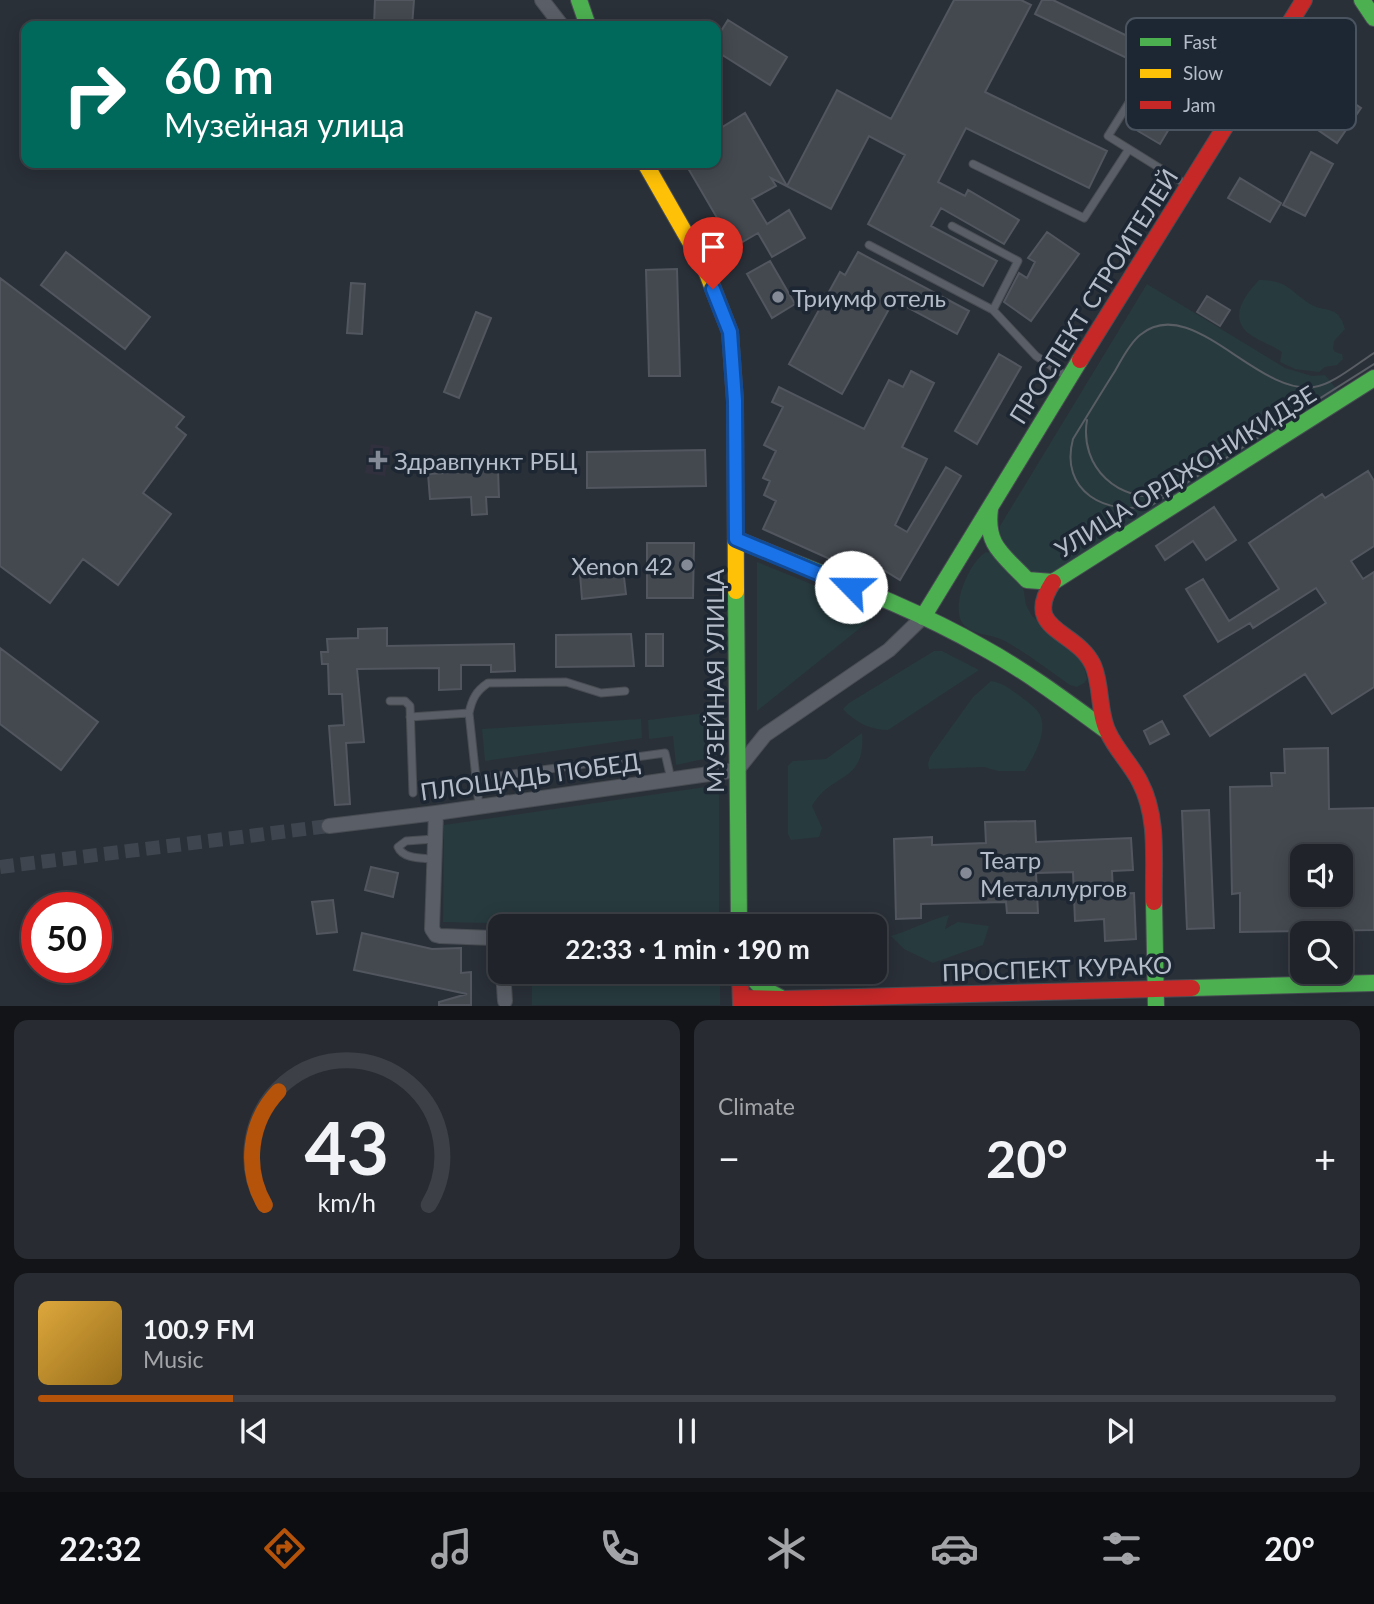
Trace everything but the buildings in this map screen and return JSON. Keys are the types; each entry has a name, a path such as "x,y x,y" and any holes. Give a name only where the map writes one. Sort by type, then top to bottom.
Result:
{"main road":[{"path":"579,0 586,21"},
{"path":"594,0 595,21"},
{"name":"ПРОСПЕКТ СТРОИТЕЛЕЙ","path":"1293,18 1304,0"},
{"path":"1362,0 1374,18"},
{"name":"ПРОСПЕКТ СТРОИТЕЛЕЙ","path":"923,617 1222,130"},
{"name":"МУЗЕЙНАЯ УЛИЦА","path":"648,168 705,268 730,332 735,401 739,914"},
{"name":"УЛИЦА ОРДЖОНИКИДЗЕ","path":"993,500 988,524 991,541 1027,580 1053,582 1374,378"},
{"path":"736,539 923,617 981,646 1033,677 1107,731"},
{"path":"1053,582 1040,603 1041,613 1089,656 1107,731 1140,782 1152,813 1156,1006"},
{"name":"ПРОСПЕКТ КУРАКО","path":"741,1002 1155,987 1374,983"},
{"path":"740,984 741,1002"},
{"path":"758,984 783,1002"}],"street":[{"path":"542,0 558,21"},
{"path":"737,769 765,736 890,650 923,617"},
{"name":"ПЛОЩАДЬ ПОБЕД","path":"330,825 436,813 737,769"},
{"path":"436,813 432,929 436,934 488,938"},
{"path":"504,984 505,1001"}],"lane":[{"path":"1126,107 1108,136 1188,185"},
{"path":"973,164 1084,218 1129,149"},
{"path":"952,226 1018,261 993,310"},
{"path":"869,245 993,310 1036,356 1068,378"},
{"path":"479,806 469,713 474,695 488,683 566,682 601,693 625,691"},
{"path":"390,701 408,703 413,793"},
{"path":"410,717 469,713"},
{"path":"476,779 664,753 671,779"},
{"path":"434,859 408,856 402,854 398,847 405,841 435,839"}],"shaded area":[{"name":"Здравпункт РБЦ","path":"371,444 390,447 385,476 365,473"}],"green space":[{"path":"1259,280 1283,284 1312,305 1339,316 1345,329 1334,341 1333,349 1342,354 1343,359 1337,365 1325,367 1319,372 1295,369 1280,362 1282,352 1248,333 1239,320 1239,312 1245,298"},
{"path":"1147,284 1285,368 1312,376 1325,375 1338,391 1055,572 1038,573 1026,569 1007,547 1000,526"},
{"path":"986,552 991,553 1023,587 1026,605 1032,616 1082,659 1087,679 1084,683 1077,687 1070,685 1012,645 971,630 963,624 959,607 963,585 973,565"},
{"path":"757,562 880,612 757,711"},
{"path":"934,651 942,651 979,670 888,730 863,724 843,709 849,703"},
{"path":"991,681 1013,691 1040,715 1041,736 1025,771 998,771 984,767 929,769 930,757 973,697"},
{"path":"722,711 722,755 676,765 673,736 649,739 648,720"},
{"path":"641,719 642,738 485,761 482,729"},
{"path":"862,733 862,749 853,770 828,787 812,806 822,828 819,837 791,840 788,834 788,766 793,761 826,759"},
{"path":"719,785 719,914 488,914 488,923 443,922 444,825"},
{"path":"949,915 945,929 958,922 989,926 983,945 933,963 904,949 891,936 934,920"},
{"path":"532,984 720,984 720,1005 532,1005"}],"tunnel":[{"path":"0,867 329,826"}],"tram line":[{"path":"1374,353 1337,378 1321,385 1292,386 1270,377 1202,335 1181,326 1160,325 1140,335 1132,343 1073,439 1070,457 1073,473 1080,486 1103,503 1135,508 1152,505 1374,364"},
{"path":"1087,420 1089,453 1106,478 1118,488 1132,494 1165,495"}],"traffic: fast":[{"path":"579,0 586,21"},
{"path":"1362,0 1374,18"},
{"path":"923,617 1080,360"},
{"path":"990,509 990,532 1004,556 1027,580 1053,582 1374,378"},
{"path":"736,539 892,602 953,631 1030,676 1107,731"},
{"path":"736,591 739,914"},
{"path":"1154,902 1156,1006"},
{"path":"1192,988 1374,983"},
{"path":"758,984 783,999 783,1006"}],"traffic: slow":[{"path":"648,168 705,268 730,332 735,401 736,591"}],"traffic: jam":[{"path":"1293,18 1304,0"},
{"path":"1080,360 1223,130"},
{"path":"1053,582 1045,598 1043,611 1047,620 1085,653 1093,665 1108,732 1136,775 1146,796 1153,825 1154,902"},
{"path":"740,984 741,1006"},
{"path":"741,998 1192,988"}],"place":[{"name":"Триумф отель","path":"778,297"},
{"name":"Здравпункт РБЦ","path":"378,460"},
{"name":"Xenon 42","path":"687,565"},
{"name":"Театр Металлургов","path":"966,873"}],"route":[{"path":"713,289 730,332 735,401 736,539 851,587"}]}
